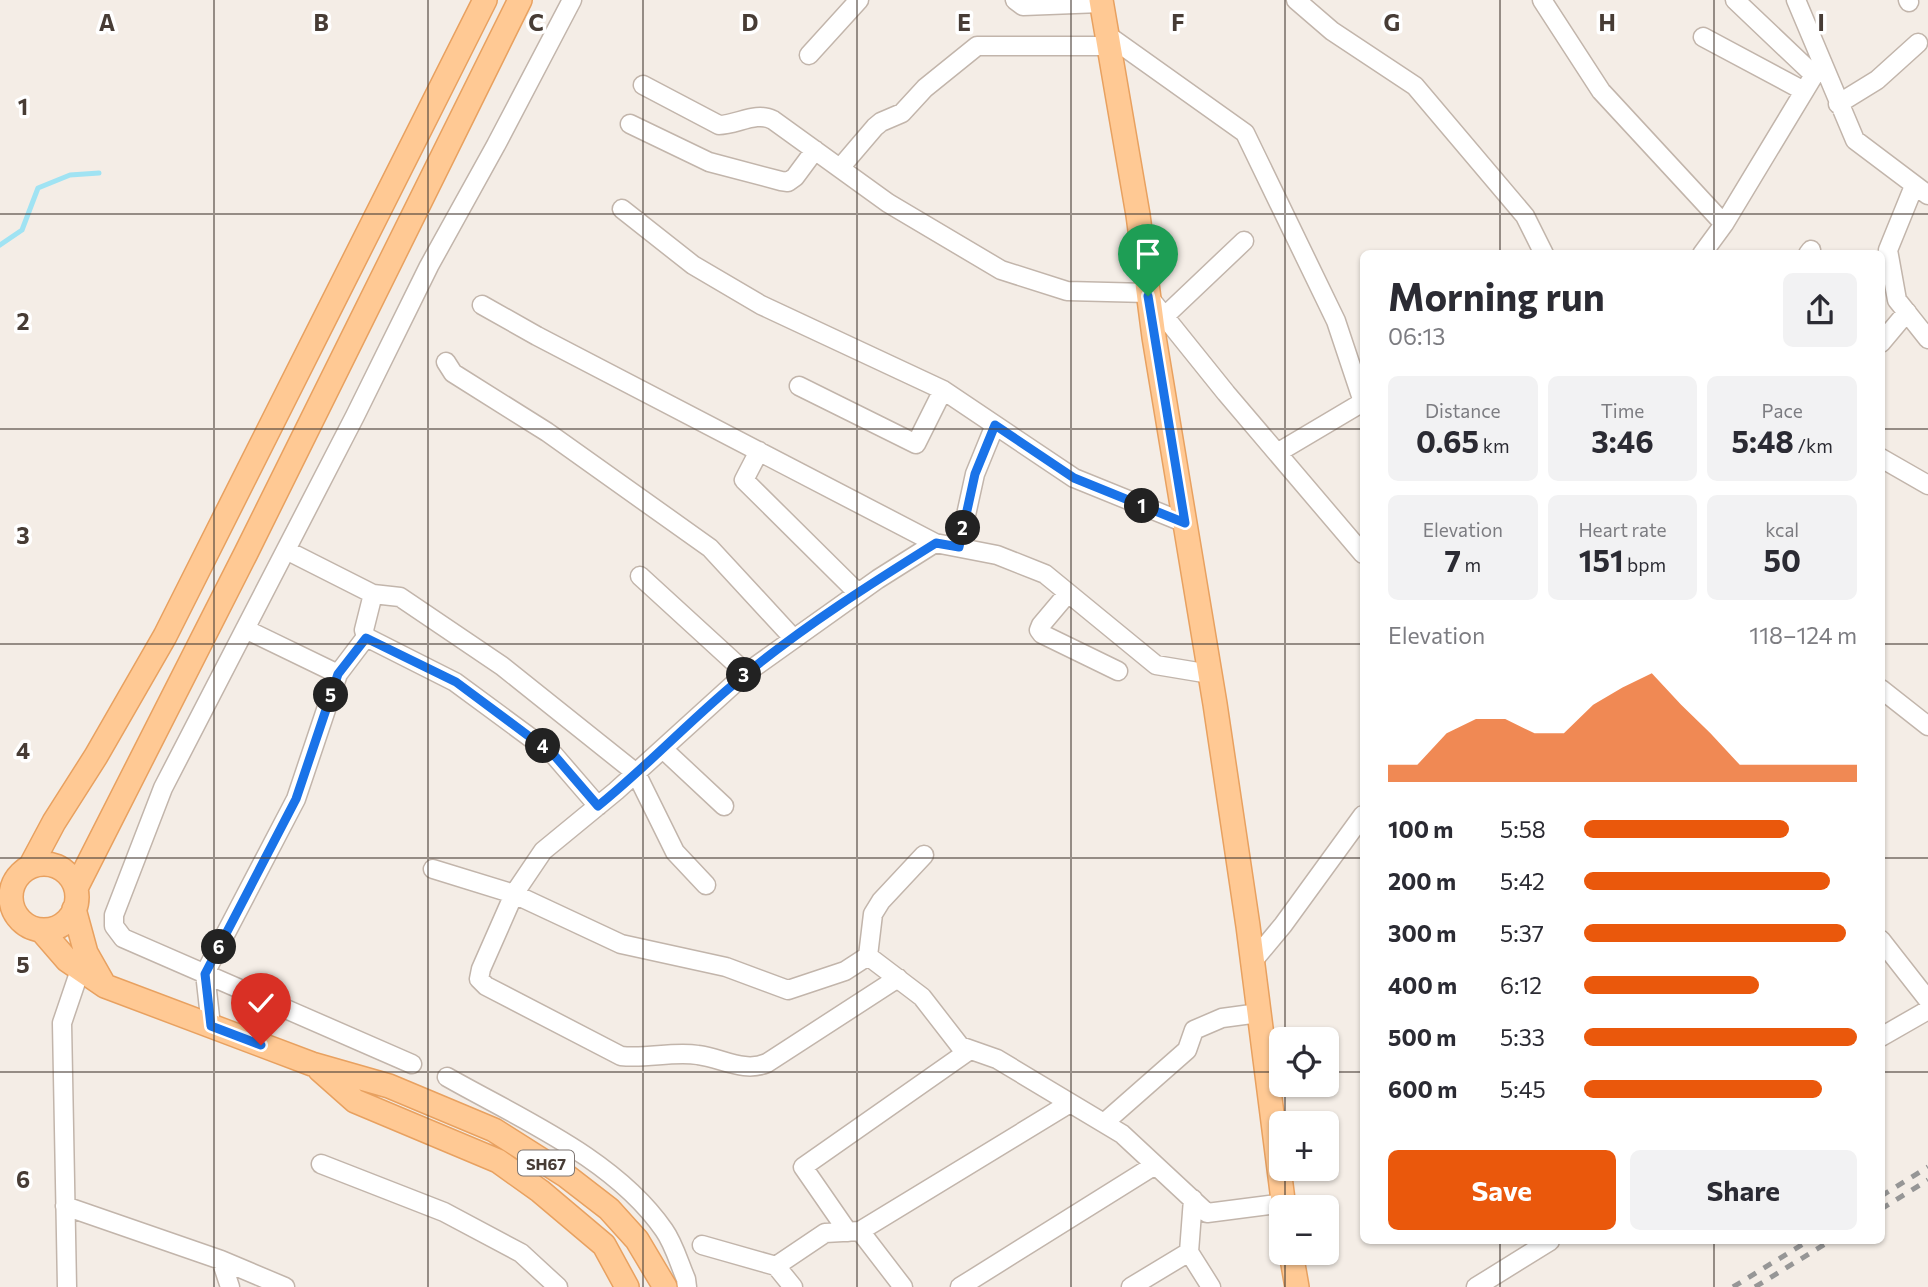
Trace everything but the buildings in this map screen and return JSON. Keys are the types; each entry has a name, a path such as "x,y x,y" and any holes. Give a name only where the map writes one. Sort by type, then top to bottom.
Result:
{"main road":[{"path":"30,867 54,822 166,636 485,0"},
{"path":"105,986 86,953 75,899 72,879 58,867 48,864 30,867 7,881 10,899 7,911 26,926 50,930 65,923 75,899 520,0"},
{"path":"1101,1 1138,215 1148,294 1210,674 1253,961 1283,1195"},
{"name":"SH67","path":"41,930 67,960 105,986 312,1064 389,1086 494,1130 565,1175 610,1209 637,1240 665,1287"},
{"path":"312,1064 355,1101 498,1161 540,1191 604,1245 627,1287"},
{"path":"1292,1265 1294,1286"}],"street":[{"path":"412,1063 123,938 114,926 114,915 163,788 432,260 572,0"},
{"path":"809,55 859,0"},
{"path":"1015,0 1023,6 1101,1"},
{"path":"1296,0 1332,31 1415,86 1525,216 1542,250"},
{"path":"1542,0 1601,91 1724,224"},
{"path":"1735,0 1819,71"},
{"path":"1796,0 1819,71 1855,140 1921,190 1888,250 1897,300 1928,339"},
{"path":"1703,37 1804,91"},
{"path":"840,168 875,127 881,122 898,117 925,88 977,47 1108,40 1245,133 1336,320 1360,393"},
{"path":"1838,104 1877,79 1917,43"},
{"path":"1705,250 1724,224 1804,91 1819,71"},
{"path":"643,85 719,125 766,116 888,203 1001,270 1067,291 1148,294 1360,550"},
{"path":"630,124 709,162 788,182 795,177 815,150"},
{"path":"622,209 693,265 761,305 943,390 1074,478 1185,523"},
{"path":"1165,316 1244,241"},
{"path":"482,304 537,336 936,543 998,555 1045,574 1156,665 1210,674"},
{"path":"1885,338 1907,312"},
{"path":"446,362 453,373 547,432 710,548 793,639"},
{"path":"799,386 916,444 943,390"},
{"path":"1277,453 1360,404"},
{"path":"959,547 975,474 995,425"},
{"path":"759,452 744,480 858,593"},
{"path":"1885,463 1928,485"},
{"path":"898,978 756,1068 690,1054 635,1058 621,1056 486,986 479,979 514,894 543,851 636,773 746,673 858,593 936,543"},
{"path":"286,550 373,594 400,597 492,659 636,773 675,852 706,884"},
{"path":"640,576 746,673"},
{"path":"1068,593 1039,630 1042,634 1118,671"},
{"path":"211,1026 205,974 296,799 338,674 366,638 365,630 373,594"},
{"path":"245,629 338,674"},
{"path":"366,638 456,682 554,755 598,806"},
{"path":"1885,692 1928,726"},
{"path":"663,749 724,806"},
{"path":"1253,961 1283,925 1360,819"},
{"path":"868,956 873,914 881,901 924,855"},
{"path":"433,869 514,894 621,944 726,967 788,990 845,971 868,956"},
{"path":"1885,945 1928,1000"},
{"path":"868,956 922,997 960,1046 997,1059 1122,1134 1207,1213 1269,1207"},
{"path":"67,1287 62,1023 80,970"},
{"path":"1885,1035 1928,1010"},
{"path":"1104,1123 1187,1050 1194,1030 1222,1018 1259,1013"},
{"path":"903,1287 803,1167 970,1050"},
{"path":"447,1077 586,1156 637,1197 666,1232 687,1287"},
{"path":"776,1266 825,1233 854,1231 1070,1103"},
{"path":"321,1164 444,1212 521,1253 558,1287"},
{"path":"960,1287 1155,1165"},
{"path":"1193,1199 1189,1252 1211,1287"},
{"path":"65,1206 221,1260 285,1287"},
{"path":"1476,1287 1545,1244"},
{"path":"702,1245 776,1266 793,1287"},
{"path":"1131,1287 1189,1252"},
{"path":"221,1260 230,1287"}],"waterway":[{"path":"0,245 22,230 38,188 70,175 99,173"}],"railway":[{"path":"1885,1194 1928,1167"},
{"path":"1885,1207 1928,1180"},
{"path":"1733,1287 1803,1244"},
{"path":"1755,1287 1825,1244"}],"route":[{"path":"261,1045 211,1026 205,974 296,799 338,674 366,638 456,682 554,755 598,806 746,673 793,639 878,579 936,543 959,547 975,474 995,425 1074,478 1185,523 1148,296"}]}
